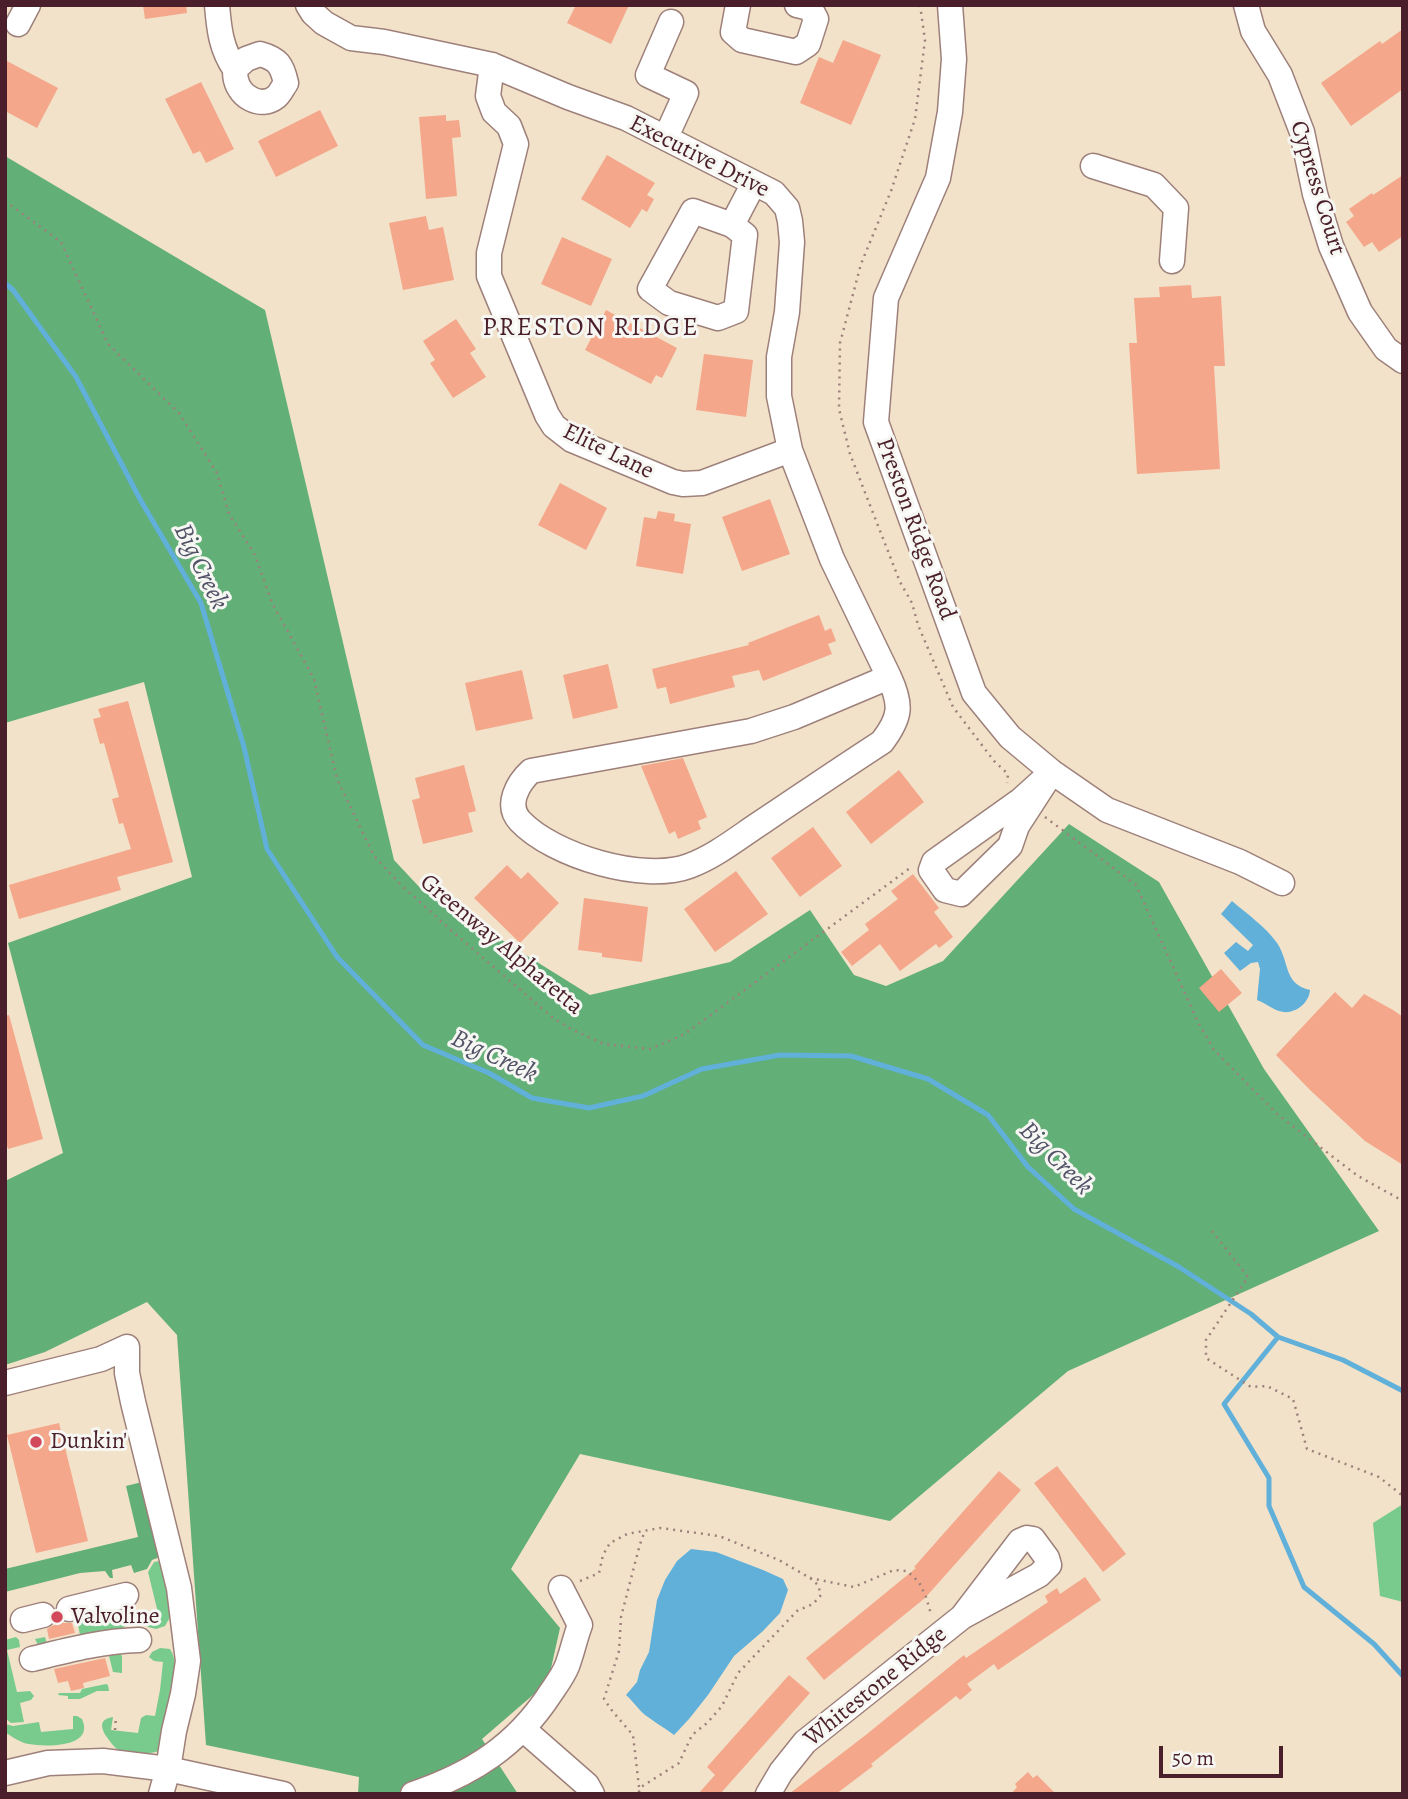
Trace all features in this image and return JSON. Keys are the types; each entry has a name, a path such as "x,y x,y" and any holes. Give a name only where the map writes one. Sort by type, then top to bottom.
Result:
{"street":[{"path":"217,5 220,35 235,69"},
{"name":"Executive Drive","path":"307,5 324,23 351,38 384,42 492,65 626,118 774,193 786,208 790,221 792,242 787,312 779,357 779,396 790,450 832,559 897,693 898,710 893,727 882,742 719,851 689,866 671,870 645,870 594,862 546,840 513,813 520,781 531,771 751,731 794,717 889,677"},
{"path":"738,5 733,32 742,40 796,52 808,44 816,19 810,8 797,5"},
{"name":"Preston Ridge Road","path":"950,5 954,59 950,112 937,177 886,298 876,422 974,693 1010,737 1052,772 1107,810 1240,862 1282,883"},
{"name":"Cypress Court","path":"1247,5 1253,31 1280,75 1302,132 1315,194 1331,246 1360,313 1386,349 1403,361"},
{"path":"666,137 686,93 648,75 671,22"},
{"name":"Elite Lane","path":"492,65 488,96 494,112 509,126 516,144 489,253 489,276 554,426 572,440 683,484 702,483 790,450"},
{"path":"1093,166 1154,185 1176,208 1172,261"},
{"path":"732,225 754,183"},
{"path":"693,211 732,225 745,235 736,311 718,318 669,303 650,289 693,211"},
{"path":"1052,772 1017,826 1010,846 961,894 945,890 932,870 934,862 1021,800 1052,772"},
{"path":"5,1384 101,1359 127,1347 127,1373 133,1402 179,1588 188,1661 169,1769 161,1794"},
{"path":"413,1794 472,1769 492,1756 541,1709 567,1667 580,1625 561,1588"},
{"path":"69,1609 126,1595"},
{"name":"Whitestone Ridge","path":"768,1794 781,1772 805,1742 962,1617"},
{"path":"32,1659 115,1640 139,1640"},
{"path":"523,1729 587,1785 592,1794"},
{"path":"5,1773 48,1763 90,1762 169,1769 283,1794"}],"path":[{"name":"Greenway Alpharetta","path":"5,201 61,242 108,344 179,413 216,473 229,514 254,555 272,603 314,679 337,779 374,856 401,885 553,1018 604,1044 650,1049 685,1034 917,862"},
{"path":"1031,807 1136,886 1198,1022 1214,1050 1277,1114 1358,1176 1403,1201"},
{"path":"1212,1230 1248,1277 1206,1340 1206,1359 1251,1387 1267,1386 1293,1399 1307,1449 1379,1477 1403,1496"},
{"path":"561,1588 600,1573 603,1555 610,1543 627,1534 660,1528 719,1536 779,1560 810,1578 818,1586 821,1595 813,1604 797,1611 737,1673 722,1706 692,1735 679,1763 654,1777 641,1787 639,1792"},
{"path":"639,1792 634,1735 604,1699 619,1651 621,1617 645,1531"},
{"path":"810,1578 854,1587 894,1570 907,1571 919,1582 931,1614"},
{"path":"115,1730 116,1717"}],"green space":[{"path":"5,156 265,310 394,860 423,891 590,995 730,962 810,910 854,975 886,986 943,961 1069,824 1159,882 1264,1069 1379,1231 1068,1371 890,1521 580,1454 511,1569 560,1628 548,1682 482,1739 518,1794 358,1794 359,1777 206,1745 177,1335 147,1302 45,1352 5,1365 5,1181 63,1153 8,943 192,877 144,682 5,723"},
{"path":"142,1482 160,1557 152,1560 147,1569 134,1573 131,1565 112,1570 113,1578 105,1571 80,1573 5,1592 5,1569 138,1537 126,1486"},
{"path":"1403,1504 1403,1602 1380,1596 1373,1523"},
{"path":"160,1561 173,1612 165,1626 156,1629 148,1627 146,1621 159,1617 148,1572 154,1562"},
{"path":"113,1611 120,1614 125,1623 118,1633 46,1651 35,1639 45,1637 47,1644 80,1636 77,1618"},
{"path":"16,1637 20,1647 7,1650 17,1692 30,1691 34,1696 31,1700 20,1703 24,1722 11,1723 5,1718 5,1640"},
{"path":"107,1648 120,1651 122,1673 113,1672"},
{"path":"160,1648 170,1649 175,1670 173,1698 161,1750 139,1754 121,1751 106,1736 102,1724 113,1717 111,1730 138,1733 141,1718 146,1715 155,1716 163,1662 149,1657"},
{"path":"106,1684 109,1691 97,1691 80,1699 68,1699 68,1696 58,1695 80,1693 82,1689"},
{"path":"73,1716 82,1719 84,1729 82,1736 67,1744 29,1744 5,1732 5,1724 13,1726 39,1722 41,1732 73,1729"}],"water":[{"path":"1232,901 1273,937 1291,978 1301,987 1310,990 1307,1000 1299,1008 1284,1012 1257,1000 1260,969 1258,962 1251,963 1240,971 1224,953 1236,942 1248,951 1253,945 1221,914"},
{"path":"691,1549 716,1552 763,1570 783,1579 788,1590 780,1613 734,1656 708,1695 674,1735 645,1715 626,1695 637,1682 649,1652 657,1600 665,1580 677,1561"}],"building":[{"path":"143,5 186,5 187,13 145,19"},
{"path":"576,5 629,5 611,44 567,23"},
{"path":"1403,29 1403,89 1351,126 1321,83 1380,41 1382,44"},
{"path":"843,40 881,55 851,125 800,103 819,57 833,63"},
{"path":"5,60 58,88 37,128 5,111"},
{"path":"201,82 234,149 206,163 200,151 193,154 165,99"},
{"path":"320,110 338,146 276,177 258,141"},
{"path":"446,115 446,121 459,120 461,137 452,138 457,196 426,199 419,117"},
{"path":"607,155 655,183 647,195 654,199 647,212 642,209 630,228 581,199"},
{"path":"1403,175 1403,236 1379,252 1372,242 1364,247 1346,222 1354,216 1349,209"},
{"path":"426,216 429,230 443,227 454,280 403,290 389,223"},
{"path":"562,237 612,259 591,306 541,284"},
{"path":"1191,285 1192,298 1221,296 1225,366 1214,366 1220,469 1137,474 1129,343 1137,343 1134,298 1160,297 1159,287"},
{"path":"606,310 677,348 662,378 656,375 651,384 585,350"},
{"path":"456,319 476,349 470,353 486,377 453,398 430,363 435,360 423,341"},
{"path":"704,354 753,360 746,417 696,410"},
{"path":"560,483 607,508 586,550 538,525"},
{"path":"770,499 790,554 742,571 722,517"},
{"path":"658,511 675,514 674,521 691,524 683,574 636,566 644,517 656,519"},
{"path":"819,615 825,631 831,628 836,641 828,644 832,654 763,681 759,670 732,676 735,687 670,704 666,687 657,689 652,669 749,645 748,643"},
{"path":"608,664 618,708 573,719 563,675"},
{"path":"522,670 533,719 476,731 465,683"},
{"path":"128,701 173,862 117,877 121,890 19,919 9,885 131,849 123,823 119,824 112,799 119,797 104,743 100,744 93,719 101,717 98,709"},
{"path":"683,758 707,817 698,821 701,829 678,839 675,831 669,834 641,766"},
{"path":"464,765 476,811 468,813 473,832 423,844 412,800 420,798 415,778"},
{"path":"899,770 924,802 871,844 846,812"},
{"path":"813,827 842,866 800,897 771,858"},
{"path":"507,865 521,879 528,872 559,903 520,943 474,898"},
{"path":"736,871 768,914 715,952 684,909"},
{"path":"913,874 939,908 934,912 953,937 939,948 936,944 900,971 880,944 852,966 841,952 869,930 865,924 898,899 891,891"},
{"path":"584,898 648,907 642,962 602,957 602,953 578,950"},
{"path":"1221,969 1242,993 1219,1012 1199,988"},
{"path":"1335,992 1352,1008 1364,994 1403,1017 1403,1165 1365,1141 1276,1055"},
{"path":"9,1015 43,1139 8,1149 5,1140 5,1016"},
{"path":"59,1423 88,1541 36,1553 7,1435"},
{"path":"1057,1466 1126,1554 1103,1572 1034,1483"},
{"path":"999,1471 1021,1490 925,1598 824,1680 806,1658 916,1568 914,1567"},
{"path":"1085,1577 1101,1600 998,1670 994,1664 967,1684 972,1690 960,1700 956,1696 836,1794 789,1794 964,1655 966,1658 1048,1602 1045,1596 1057,1588 1060,1594"},
{"path":"57,1618 64,1623 72,1623 75,1633 49,1639 47,1629 54,1625"},
{"path":"105,1658 110,1676 83,1683 84,1688 71,1691 68,1681 58,1683 54,1669"},
{"path":"789,1675 810,1693 720,1794 698,1794 715,1775 707,1767"},
{"path":"1028,1772 1033,1778 1037,1775 1056,1794 1011,1794 1017,1787 1015,1784"}],"waterway":[{"name":"Big Creek","path":"5,283 13,290 76,377 141,501 201,603 244,747 267,849 337,957 423,1045 489,1073 532,1098 589,1108 643,1096 702,1069 780,1055 851,1056 928,1079 988,1115 1028,1167 1074,1209 1179,1267 1251,1314 1278,1337 1343,1360 1403,1391"},
{"path":"1278,1337 1224,1404 1269,1478 1269,1506 1304,1587 1374,1644 1403,1676"}],"place":[{"name":"Dunkin'","path":"36,1442"},
{"name":"Valvoline","path":"57,1617"}],"district":[{"name":"PRESTON RIDGE","path":"591,329"}]}
